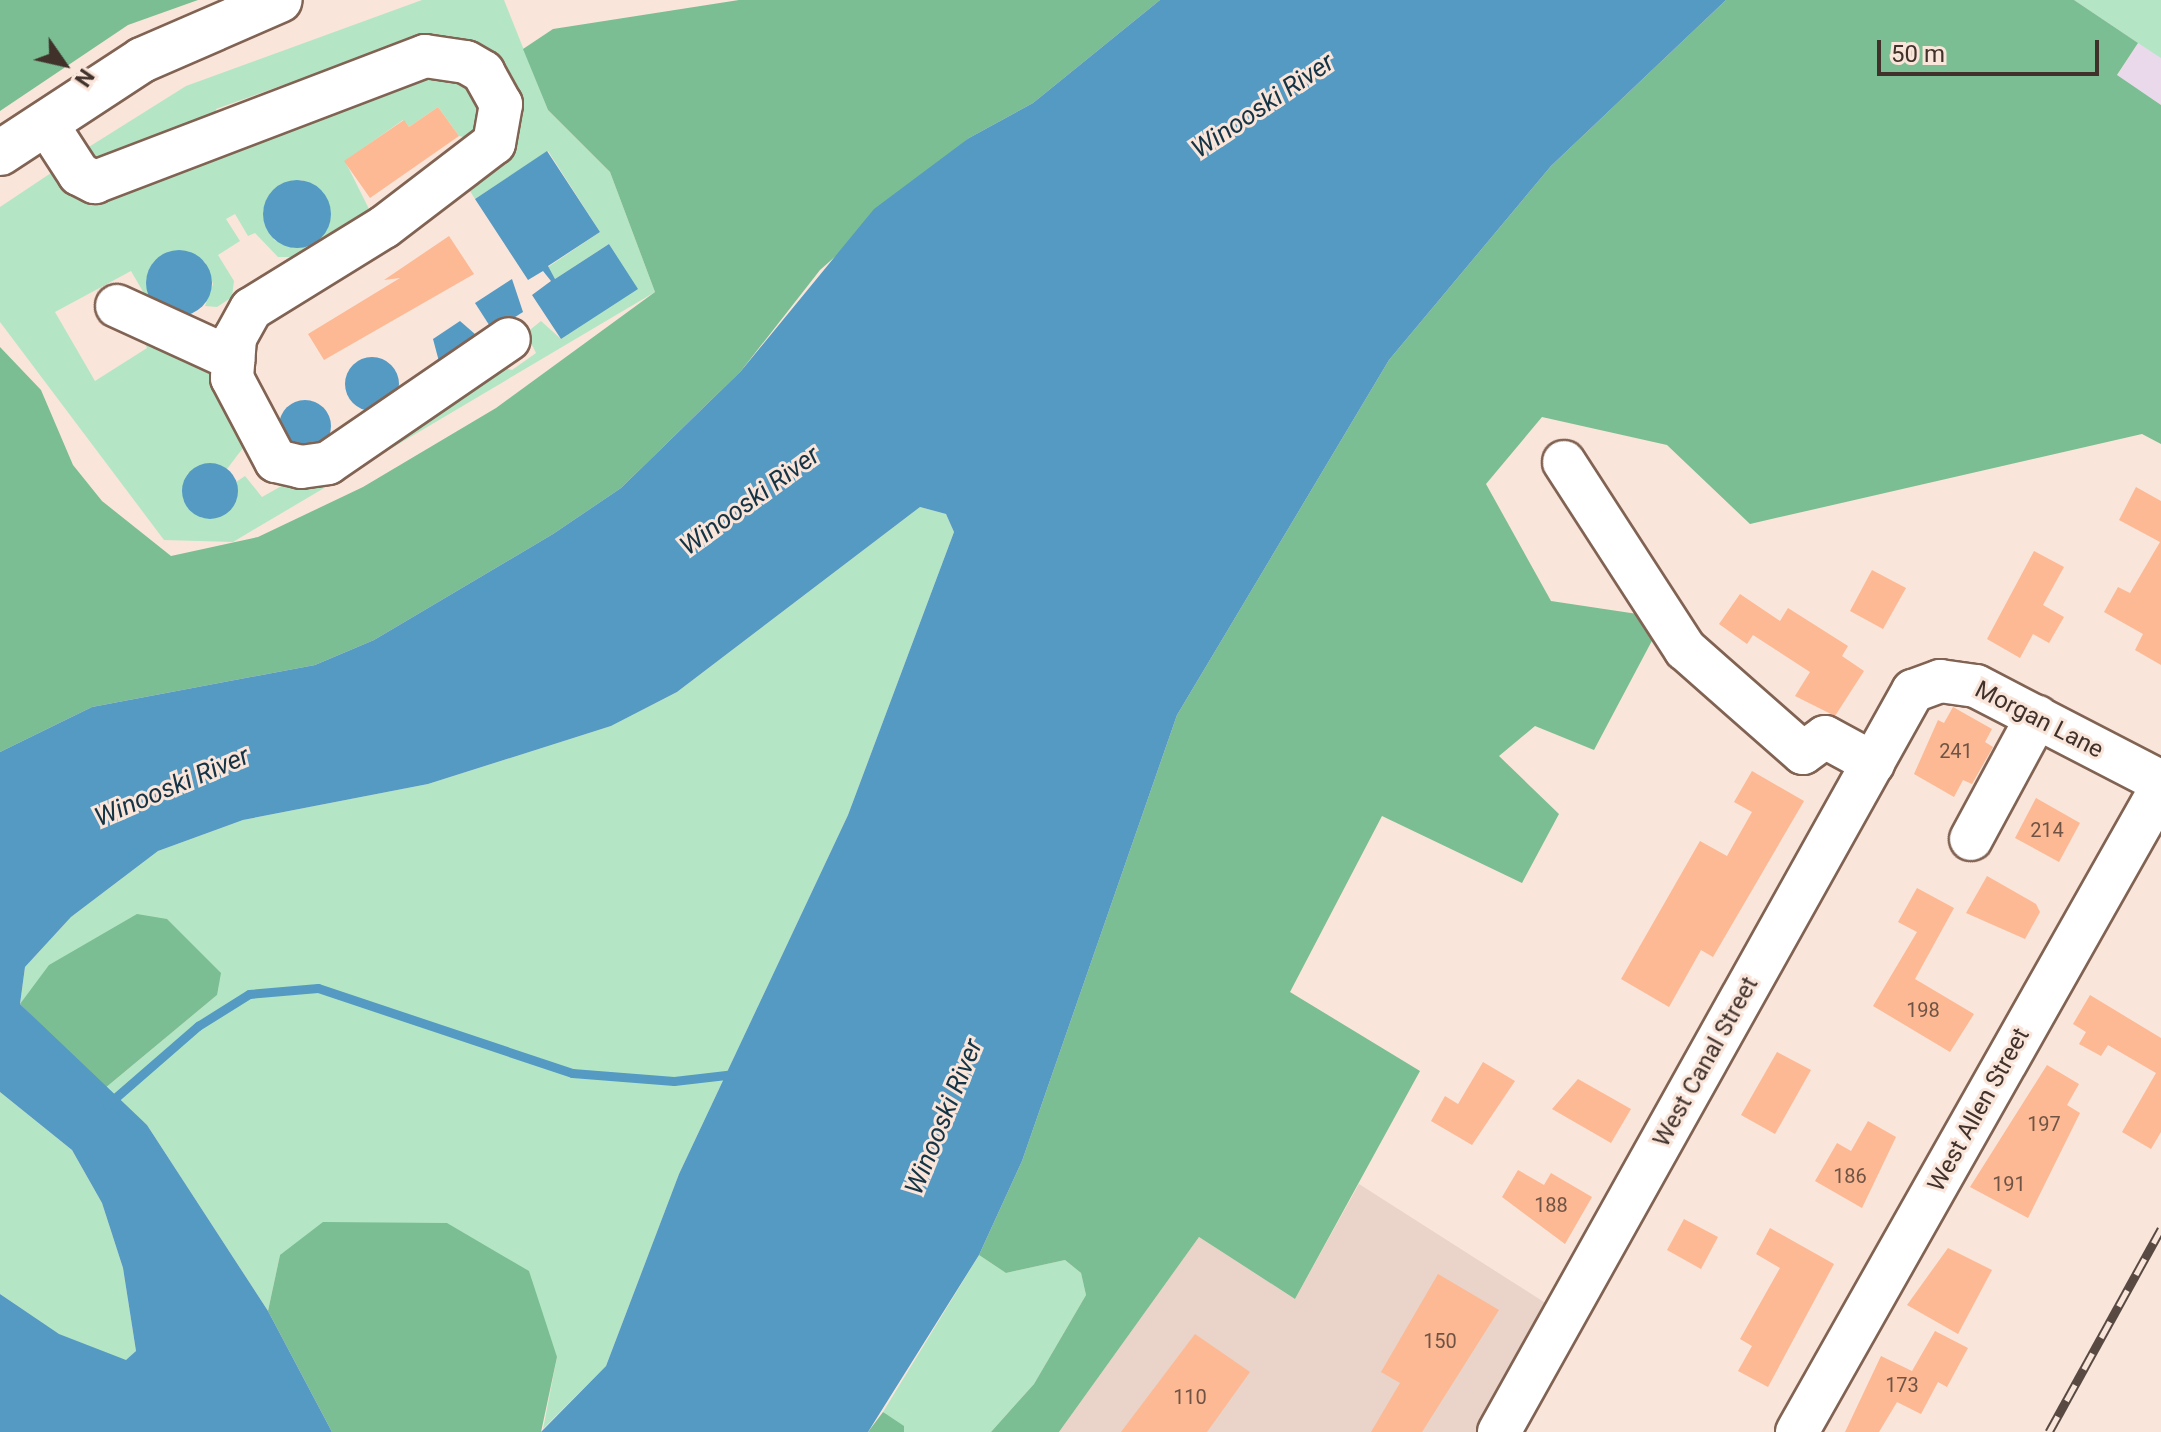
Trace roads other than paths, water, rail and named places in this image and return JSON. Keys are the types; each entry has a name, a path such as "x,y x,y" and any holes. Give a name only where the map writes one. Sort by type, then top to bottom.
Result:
{"main road":[{"path":"0,153 142,60 280,0"}],"street":[{"path":"46,123 79,174 95,182 425,56 466,62 495,87 503,121 494,143 384,227 251,309 233,359 232,378 276,461 301,467 328,463 509,339"},
{"path":"117,306 233,359"},
{"path":"1564,462 1685,649 1803,753 1825,737 1873,763"},
{"name":"Morgan Lane","path":"1913,691 1957,680 2037,717 2161,785"},
{"name":"West Canal Street","path":"1499,1432 1913,691"},
{"path":"1971,839 2037,717"},
{"name":"West Allen Street","path":"1797,1432 2161,785"}],"water":[{"name":"Winooski River","path":"1160,0 1726,0 1551,166 1389,360 1177,715 1022,1161 979,1255 868,1432 541,1432 606,1366 679,1174 848,815 954,532 946,514 920,507 677,692 611,726 428,784 243,820 158,851 71,917 25,967 20,1004 147,1125 268,1311 332,1432 0,1432 0,1294 59,1334 126,1360 136,1351 123,1268 102,1203 72,1150 0,1092 0,752 92,707 315,665 374,640 553,534 621,488 741,371 874,209 969,138 1033,103"},
{"path":"547,151 600,232 548,266 555,279 609,244 638,289 561,339 532,295 551,281 543,271 528,280 475,199"},
{"path":"297,180 321,190 331,214 321,238 297,248 273,238 263,214 273,190"},
{"path":"179,250 192,252 207,265 212,283 210,296 197,311 179,316 166,314 151,301 146,283 148,270 161,255"},
{"path":"512,279 523,312 493,331 475,303"},
{"path":"460,321 483,341 441,369 433,339"},
{"path":"372,357 391,365 399,384 391,403 372,411 353,403 345,384 353,365"},
{"path":"305,400 323,408 331,426 323,444 305,452 287,444 279,426 287,408"},
{"path":"210,463 230,471 238,491 230,511 210,519 190,511 182,491 190,471"}],"waterway":[{"path":"107,1105 198,1026 249,994 318,988 572,1073 674,1081 735,1074"}],"railway":[{"path":"2049,1432 2161,1229"}]}
